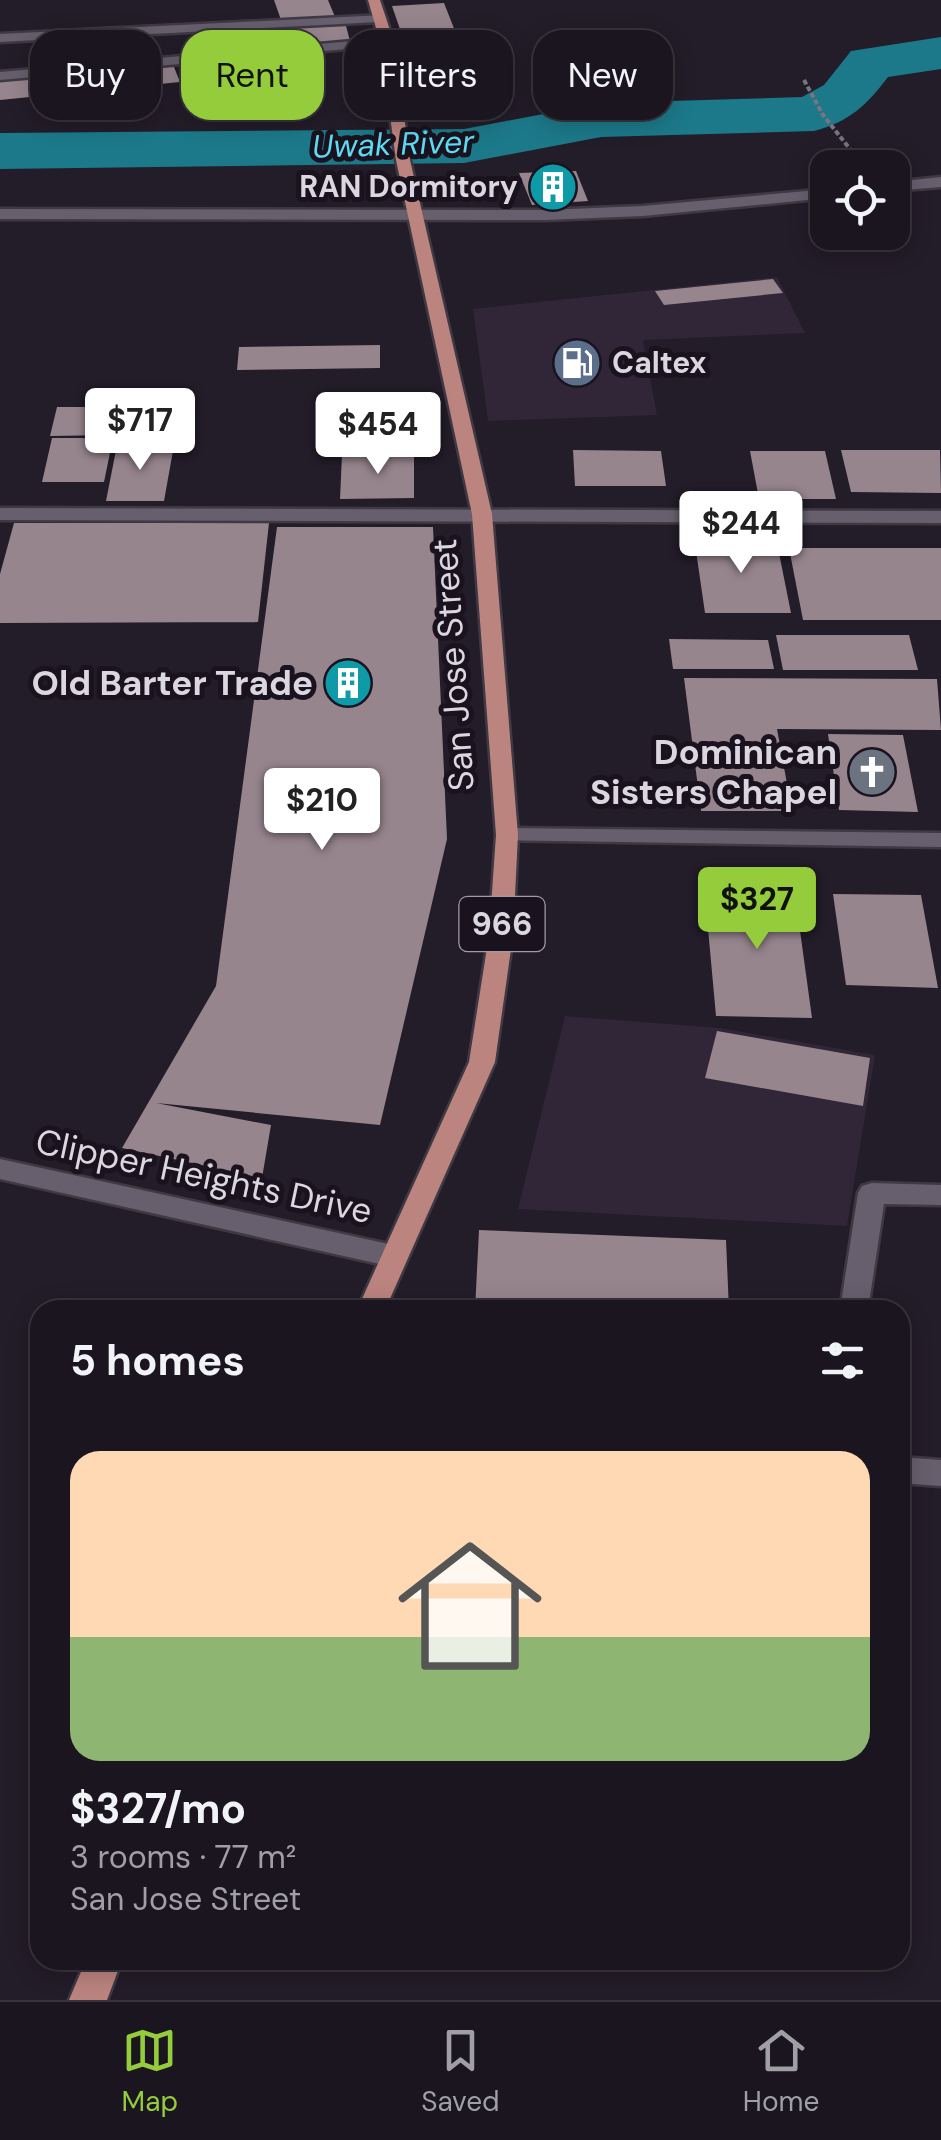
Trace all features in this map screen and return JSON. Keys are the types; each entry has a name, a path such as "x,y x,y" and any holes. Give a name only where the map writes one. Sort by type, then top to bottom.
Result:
{"main road":[{"name":"San Jose Street","path":"374,0 382,30"},
{"name":"San Jose Street","path":"375,1300 482,1062 501,936 507,835 482,514 404,160 399,120"},
{"path":"88,2000 100,1970"}],"street":[{"path":"0,38 379,18"},
{"path":"0,76 344,46"},
{"path":"910,185 941,182"},
{"path":"0,214 418,216 643,211 810,195"},
{"path":"0,514 941,517"},
{"path":"507,835 941,840"},
{"name":"Clipper Heights Drive","path":"0,1169 393,1256"},
{"path":"856,1300 872,1192 941,1195"},
{"path":"910,1471 941,1474"}],"path":[{"path":"804,80 815,108 852,150"}],"shaded area":[{"path":"777,277 805,333 643,340 657,415 488,421 473,309"},
{"path":"565,1016 720,1028 875,1055 847,1226 518,1209"}],"building":[{"path":"274,0 328,0 335,17 281,20"},
{"path":"444,3 455,30 400,30 392,6"},
{"path":"345,22 344,45 324,46 324,30 296,30 295,25"},
{"path":"172,62 180,82 161,84 161,63"},
{"path":"30,76 30,97 0,100 0,79"},
{"name":"RAN Dormitory","path":"576,171 588,201 532,205 519,173"},
{"path":"773,279 783,293 664,305 655,291"},
{"path":"380,345 380,368 237,370 239,347"},
{"path":"57,407 119,407 113,435 50,436"},
{"path":"52,438 113,438 104,482 42,482"},
{"path":"117,445 174,445 164,501 106,501"},
{"path":"573,450 661,451 666,486 575,486"},
{"path":"841,450 940,450 941,493 851,492"},
{"path":"750,451 825,451 836,499 759,499"},
{"path":"414,454 414,498 340,499 342,455"},
{"path":"14,523 269,523 258,622 0,623 0,574"},
{"name":"Old Barter Trade","path":"277,527 433,527 447,839 380,1125 156,1103 271,1125 262,1178 122,1148 216,986"},
{"path":"694,537 776,538 791,613 705,613"},
{"path":"789,548 941,548 941,620 803,620"},
{"path":"776,635 909,635 918,670 783,670"},
{"path":"669,639 768,640 774,669 673,669"},
{"path":"684,678 937,679 941,730 777,729 792,811 701,811"},
{"name":"Dominican Sisters Chapel","path":"828,734 903,735 918,812 839,810"},
{"path":"704,885 794,887 812,1018 716,1016"},
{"path":"833,894 921,895 938,988 846,985"},
{"path":"717,1031 870,1058 863,1106 705,1078"},
{"path":"479,1230 726,1240 729,1300 476,1300"}],"waterway":[{"name":"Uwak River","path":"0,151 464,146 601,120 814,114 844,97 870,63 941,53"}],"place":[{"name":"RAN Dormitory","path":"553,187"},
{"name":"Caltex","path":"577,363"},
{"name":"Old Barter Trade","path":"348,683"},
{"name":"Dominican Sisters Chapel","path":"872,772"}]}
